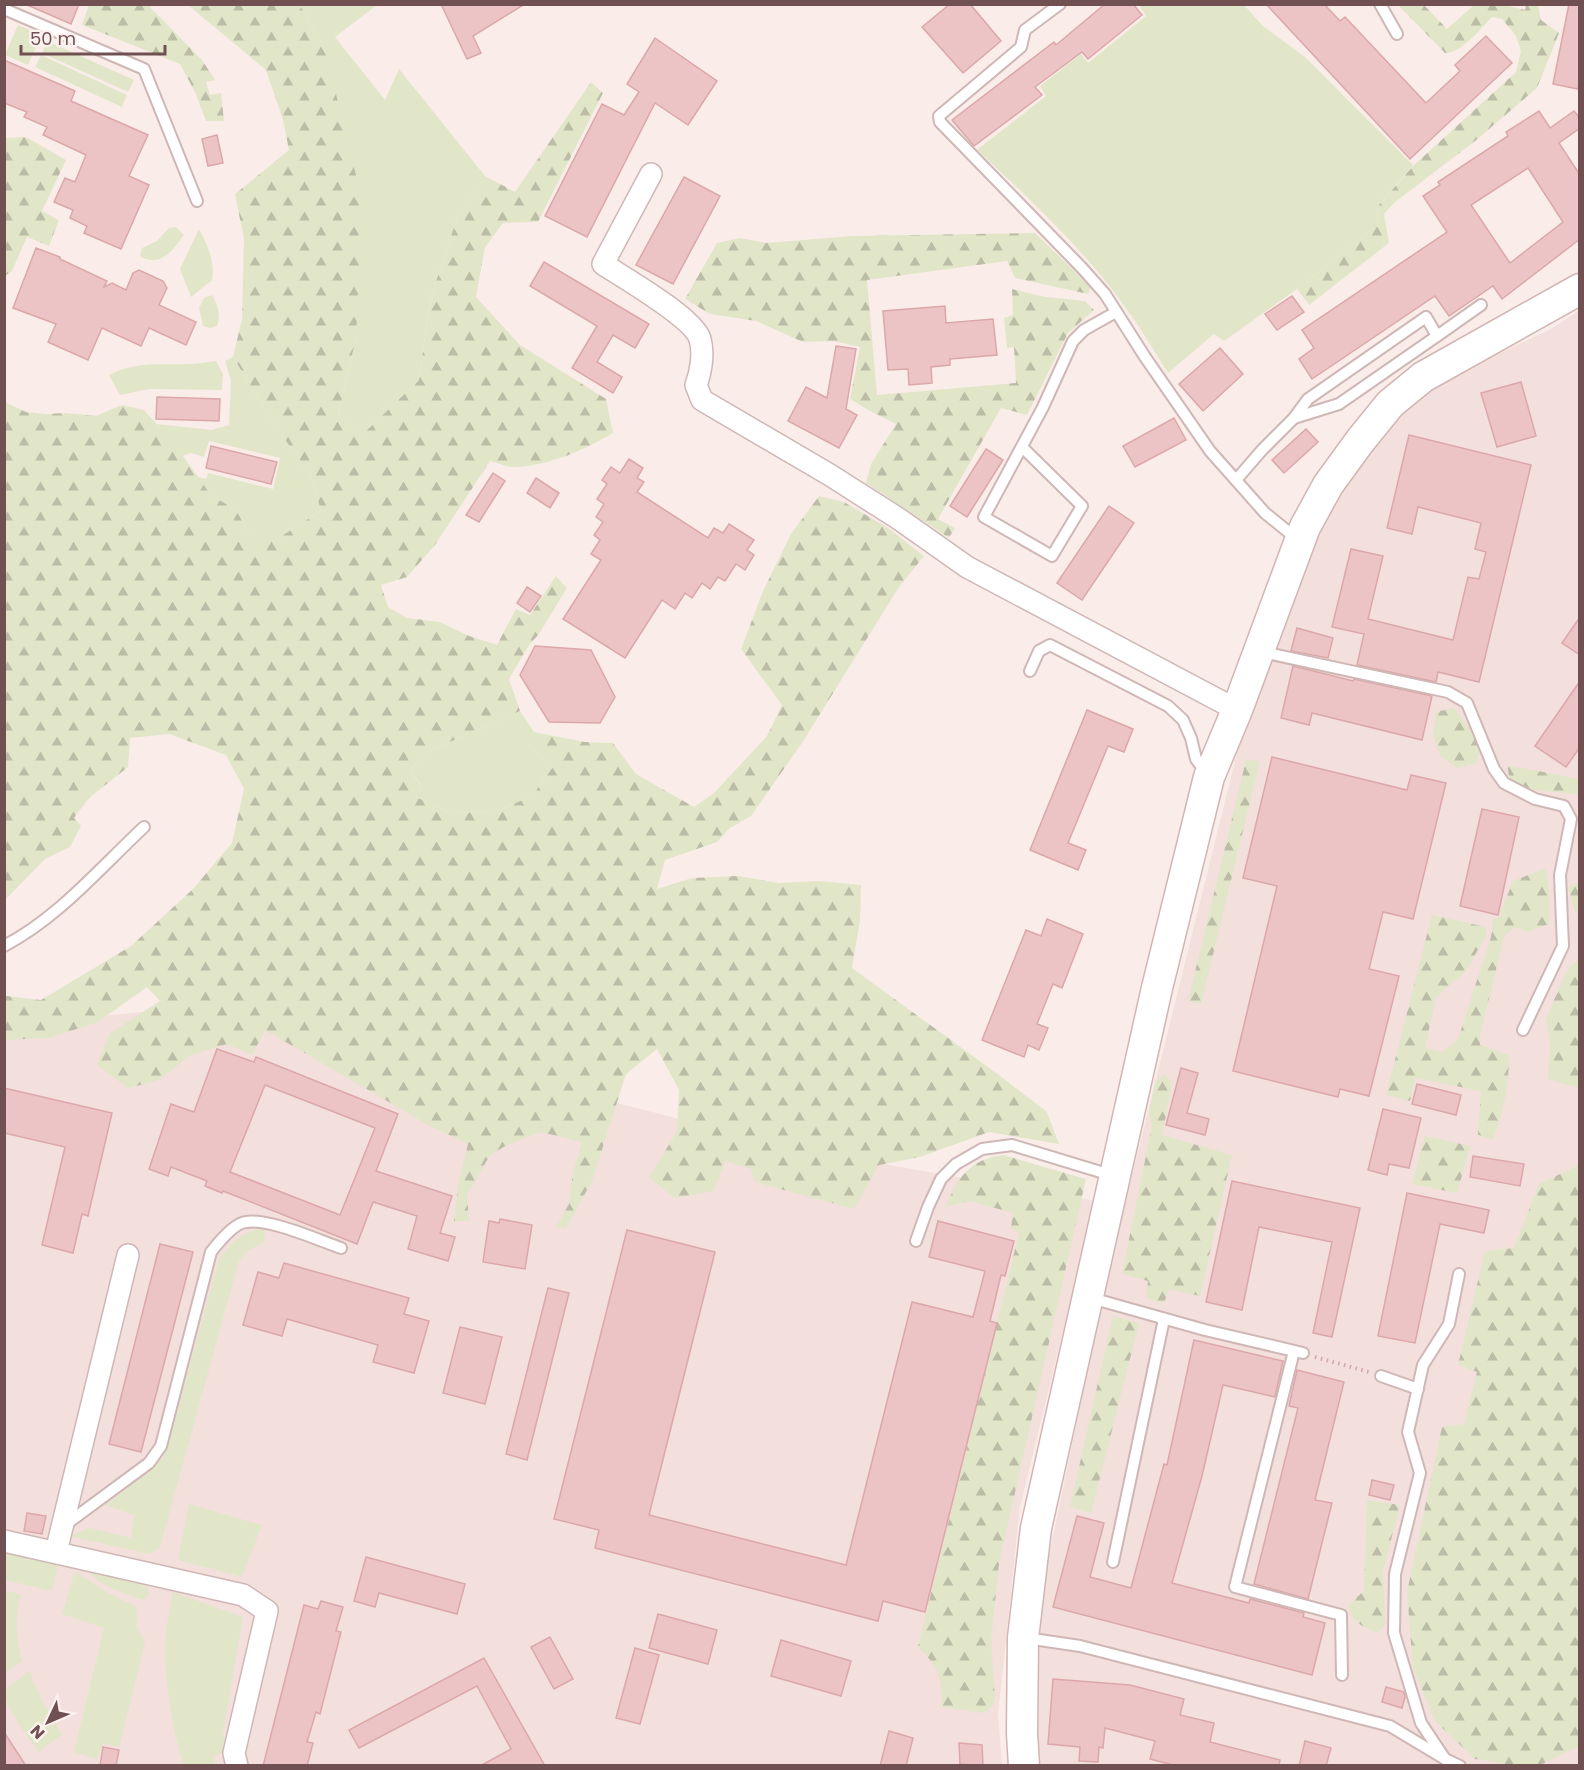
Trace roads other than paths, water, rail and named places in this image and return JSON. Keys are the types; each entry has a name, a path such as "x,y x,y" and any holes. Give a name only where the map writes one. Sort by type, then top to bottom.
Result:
{"street":[{"path":"651,174 603,264 677,312 700,338 701,370 696,385 702,400 830,475 899,519 967,567 1237,710"},
{"path":"1024,1766 1023,1638 1036,1528 1156,988 1209,777 1237,710 1305,526 1328,485 1360,441 1390,405 1423,378 1580,289"},
{"path":"56,1552 128,1255"},
{"path":"4,1540 243,1595 267,1611 234,1753 237,1766"}],"lane":[{"path":"1060,4 1025,30 1021,47 939,116 940,122 1105,294 1210,451 1265,513 1300,541"},
{"path":"1380,4 1397,34"},
{"path":"4,9 144,69 197,201"},
{"path":"1294,418 1339,404 1481,305"},
{"path":"1022,447 1082,506 1052,556 984,517 1043,406 1072,341 1084,330 1116,312"},
{"path":"1236,480 1294,418 1308,399 1426,317 1437,336"},
{"path":"1030,671 1039,651 1050,645 1168,706 1183,720 1191,738 1196,759 1209,777"},
{"path":"1259,651 1448,692 1467,703 1494,769 1504,783 1534,799 1564,806 1571,819 1560,875 1563,946 1523,1030"},
{"path":"4,946 27,934 60,907 144,826"},
{"path":"916,1241 941,1179 956,1164 982,1149 1012,1145 1114,1176"},
{"path":"62,1527 149,1463 161,1446 211,1252 222,1238 244,1221 266,1222 341,1248"},
{"path":"1445,1759 1421,1723 1394,1633 1395,1574 1420,1473 1408,1432 1423,1365 1449,1324 1459,1274"},
{"path":"1087,1297 1164,1319 1299,1352 1235,1587 1341,1615 1342,1675"},
{"path":"1113,1562 1164,1319"},
{"path":"1381,1376 1418,1389"},
{"path":"1023,1638 1080,1646 1390,1726 1460,1766"}]}
